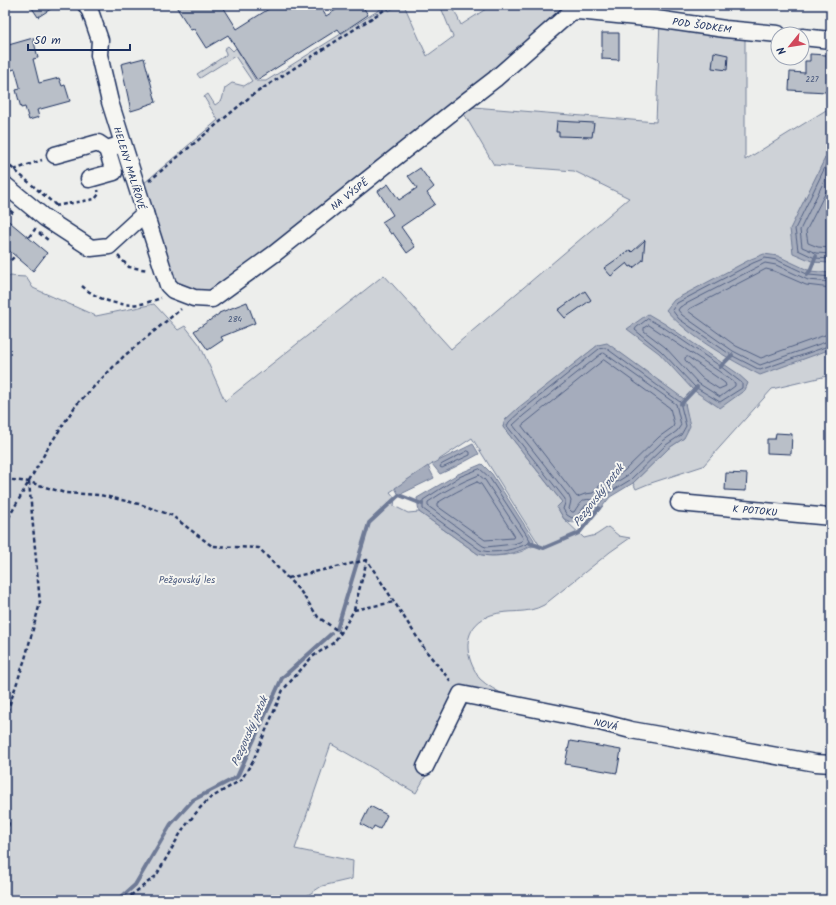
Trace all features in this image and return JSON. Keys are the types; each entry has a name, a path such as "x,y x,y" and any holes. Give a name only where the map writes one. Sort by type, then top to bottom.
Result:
{"street":[{"name":"HELENY MALÍŘOVÉ","path":"5,184 45,218 91,248 109,246 145,213 110,102 99,55 100,40 90,11 86,5"},
{"name":"POD ŠODKEM","path":"578,11 770,33"},
{"name":"NA VÝSPĚ","path":"172,290 194,298 212,299 274,254 495,78 571,12 578,11"},
{"path":"810,38 831,40"},
{"path":"55,155 98,143 107,149 114,172 92,178"},
{"path":"107,149 122,144"},
{"path":"145,213 168,285 172,290"},
{"name":"K POTOKU","path":"679,503 831,517"},
{"path":"424,766 461,694"},
{"name":"NOVÁ","path":"461,694 596,721 631,730 816,763 831,764"}],"path":[{"path":"5,6 6,8 11,5"},
{"path":"137,190 251,96 392,5"},
{"path":"14,170 55,155"},
{"path":"29,237 56,206 95,199 99,194 92,178"},
{"path":"5,258 10,261 16,255"},
{"path":"82,286 91,293 115,304 140,304 162,298 172,290"},
{"path":"5,524 49,446 76,405 124,356 194,298"},
{"path":"5,479 29,482 66,493 100,495 139,504 172,515 212,546 259,548 301,592 318,617 341,633"},
{"path":"5,718 25,659 40,603 29,482"},
{"path":"288,578 367,560"},
{"path":"367,560 426,651 461,694"},
{"path":"125,900 156,876 183,829 200,808 209,799 241,780 252,761 283,690 312,657 333,643 341,633 354,610 367,560"},
{"path":"354,610 394,602"},
{"path":"5,810 9,821 5,845"}],"green space":[{"name":"Pežgovský les","path":"387,5 389,11 398,5 404,5 427,56 453,37 440,5 452,5 461,25 489,7 489,5 577,5 461,106 656,122 660,21 745,30 745,160 831,107 831,146 816,178 814,262 831,263 831,375 772,389 703,466 636,489 633,483 669,448 684,438 607,344 598,345 505,420 503,427 562,502 557,507 564,519 584,538 596,535 608,527 619,536 630,538 610,552 544,605 531,610 498,613 483,619 476,624 469,638 468,645 468,653 471,661 480,679 506,696 468,702 416,793 331,744 295,849 353,861 352,879 322,886 300,900 5,900 5,274 9,276 26,277 33,288 96,316 154,304 178,330 185,326 200,345 225,401 384,275 451,349 629,198 574,171 494,165 460,107 231,284 194,298 168,273 143,184 218,120 204,97 208,94 215,105 222,100 225,88 232,83 244,86 252,81 235,56 200,78 197,74 226,55 224,49 228,46 233,51 236,48 256,81 266,81","holes":["472,438 540,546 533,546 520,552 507,555 492,556 478,554 419,512 408,513 394,506 395,498 390,492"]}],"water":[{"path":"831,146 831,263 814,262 793,253 790,229"},
{"path":"764,254 778,256 810,271 831,273 831,349 760,375 735,362 697,338 675,320 666,310 674,300 751,259"},
{"path":"648,314 737,373 748,383 745,390 720,408 693,390 659,353 627,329"},
{"path":"607,343 684,399 690,426 684,438 669,448 633,483 610,497 598,512 588,508 580,519 573,523 564,519 557,507 562,502 503,427 505,420 518,408 598,345"},
{"path":"473,444 479,454 455,467 440,474 432,464"},
{"path":"482,464 492,474 534,540 533,545 506,554 492,556 478,554 419,512 417,498 458,474"},
{"path":"428,466 434,478 399,495 395,488"}],"building":[{"path":"30,5 57,5 38,17"},
{"path":"175,5 222,5 237,29 275,5 319,5 326,16 344,5 362,5 368,15 341,33 338,29 257,80 228,35 206,48 194,29 191,30"},
{"path":"602,33 619,33 619,60 602,59"},
{"path":"33,38 38,58 33,59 39,83 59,78 62,86 65,85 70,101 37,110 39,117 29,120 25,107 21,108 16,90 20,89 20,87 15,69 5,72 5,46"},
{"path":"714,52 728,55 727,70 712,68"},
{"path":"810,54 827,55 827,92 789,90 790,72 805,73 805,66 810,66"},
{"path":"144,58 156,102 131,111 121,64"},
{"path":"557,121 594,123 592,137 559,136 559,132 556,132"},
{"path":"420,168 434,187 427,193 435,204 401,227 415,247 407,253 393,233 391,234 382,222 393,215 378,191 388,184 399,200 417,188 408,176"},
{"path":"5,218 47,253 33,271 5,247"},
{"path":"645,240 643,260 633,268 627,263 611,276 604,268 630,250 632,252"},
{"path":"585,291 591,300 565,318 558,310"},
{"path":"247,302 255,323 221,337 223,340 208,350 194,331 219,313"},
{"path":"776,433 792,434 791,454 767,453 767,439 775,439"},
{"path":"726,473 747,474 746,491 725,490"},
{"path":"570,741 621,750 617,773 565,764"},
{"path":"370,806 387,815 380,829 374,826 372,830 361,824"}],"waterway":[{"name":"Pezgovský potok","path":"807,275 816,256"},
{"name":"Pezgovský potok","path":"720,367 732,355"},
{"name":"Pezgovský potok","path":"681,404 697,387"},
{"name":"Pezgovský potok","path":"337,629 369,523 399,495 422,504"},
{"name":"Pezgovský potok","path":"530,543 544,548 579,533 599,508"},
{"name":"Pezgovský potok","path":"118,900 135,885 171,824 193,800 237,777 282,678 331,634"}]}
